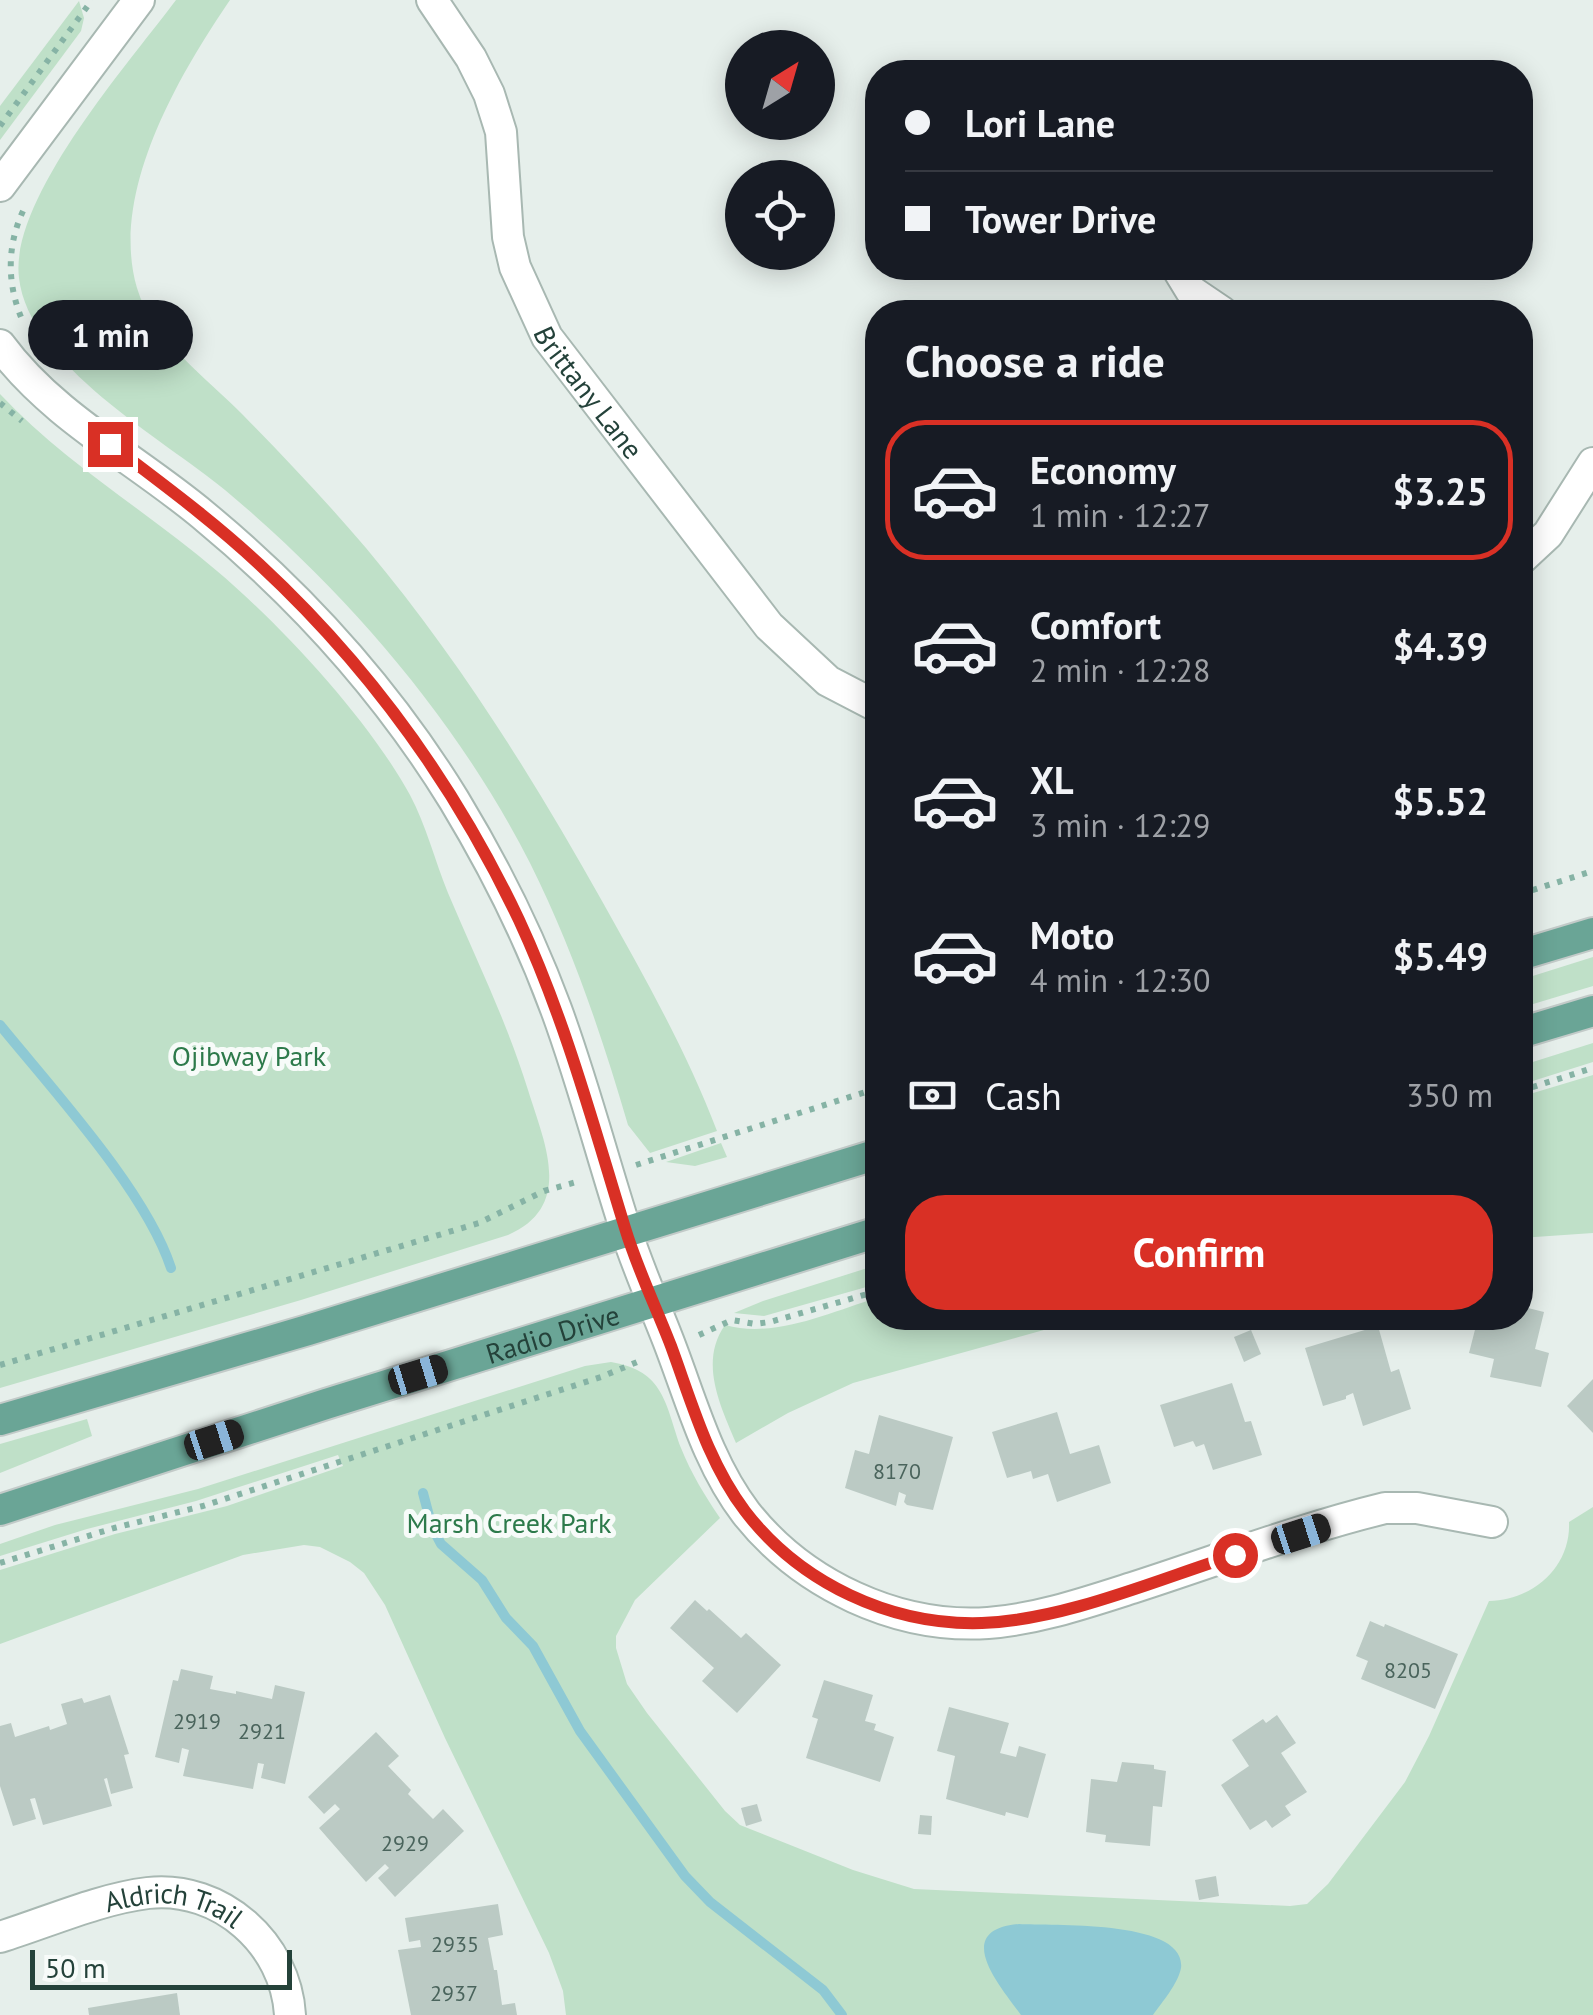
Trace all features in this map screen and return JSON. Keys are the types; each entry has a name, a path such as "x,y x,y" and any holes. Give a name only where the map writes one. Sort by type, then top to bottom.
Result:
{"main road":[{"path":"1533,952 1593,933"},
{"path":"1533,1029 1593,1010"},
{"path":"0,1420 865,1158"},
{"name":"Radio Drive","path":"0,1510 865,1236"}],"street":[{"name":"Brittany Lane","path":"432,0 472,58 489,94 501,132 508,237 514,267 547,337 769,626 828,680 865,700"},
{"path":"0,186 134,2"},
{"path":"1184,280 1192,292 1204,300"},
{"path":"0,346 40,390 198,511 257,562 330,636 416,742 481,846 541,972 579,1078 626,1233 705,1441 743,1509 767,1536 814,1575 849,1595 896,1612 950,1622 989,1622 1078,1605 1385,1508 1417,1508 1492,1522"},
{"path":"1533,548 1548,534 1593,463"},
{"name":"Aldrich Trail","path":"0,1937 133,1896 163,1892 193,1898 232,1914 263,1941 285,1982 290,2015"}],"path":[{"path":"0,126 92,0"},
{"path":"26,204 13,238 10,260 15,299 28,331"},
{"path":"1533,890 1593,872"},
{"path":"1533,1087 1593,1068"},
{"path":"661,1157 865,1092"},
{"path":"0,1365 480,1222 544,1191"},
{"path":"732,1320 750,1324 770,1322 865,1295"},
{"path":"0,1563 114,1528 204,1506 625,1368"}],"green space":[{"path":"176,0 230,0 171,99 141,175 131,251 144,307 182,357 259,431 351,531 463,675 549,809 618,929 678,1042 717,1131 650,1153 628,1125 585,992 530,863 501,810 434,709 314,572 225,490 72,370 47,341 28,310 19,278 21,246 33,210 76,133"},
{"path":"79,1 84,18 81,31 0,140 0,106"},
{"name":"Ojibway Park","path":"0,394 51,442 242,593 296,646 372,736 421,818 520,1065 549,1171 542,1207 529,1223 508,1235 0,1388"},
{"path":"1593,957 1593,986 1533,1004 1533,976"},
{"path":"1593,1043 1593,1062 1533,1081 1533,1062"},
{"path":"1593,1075 1593,1233 1533,1237 1533,1093"},
{"path":"721,1143 727,1157 695,1166 666,1162"},
{"path":"865,1269 865,1287 764,1316 734,1313"},
{"path":"865,1302 865,1330 1044,1330 853,1383 736,1443 719,1399 713,1369 717,1339 725,1325 763,1329"},
{"name":"Marsh Creek Park","path":"611,1362 642,1373 660,1392 689,1466 720,1518 635,1600 616,1636 627,1684 740,1825 853,1870 914,1889 1307,1904 1328,1884 1405,1782 1489,1601 1520,1595 1546,1578 1564,1553 1569,1522 1593,1507 1593,2015 566,2015 563,1991 549,1953 385,1605 364,1573 350,1562 320,1547 304,1545 243,1555 0,1644 0,1570 115,1534 227,1506 343,1466 338,1455 196,1501 0,1556 0,1544 55,1525 198,1489 585,1366"},
{"path":"87,1419 92,1436 0,1473 0,1444"}],"water":[{"path":"1019,1924 1114,1928 1141,1933 1163,1941 1177,1952 1181,1968 1153,2015 1021,2015 993,1975 984,1948 987,1937 998,1928"}],"building":[{"path":"1533,1309 1544,1312 1535,1349 1549,1353 1541,1387 1490,1377 1494,1359 1469,1353 1475,1330 1533,1330"},
{"path":"1251,1330 1261,1354 1244,1362 1234,1337"},
{"path":"1365,1330 1379,1330 1391,1372 1399,1369 1411,1409 1363,1426 1353,1393 1323,1406 1305,1348"},
{"path":"1593,1379 1593,1433 1567,1406"},
{"path":"1232,1383 1262,1455 1213,1470 1204,1444 1196,1447 1193,1441 1174,1447 1160,1405"},
{"path":"1057,1412 1070,1454 1099,1445 1111,1483 1057,1502 1048,1474 1033,1479 1031,1471 1007,1478 992,1432"},
{"path":"879,1415 953,1437 933,1510 907,1505 906,1495 899,1492 896,1506 845,1488 855,1450 869,1454"},
{"path":"695,1600 741,1638 746,1633 781,1665 737,1713 702,1681 714,1668 670,1628"},
{"path":"1370,1621 1458,1654 1435,1709 1361,1679 1368,1661 1356,1656"},
{"path":"181,1669 213,1676 210,1689 236,1694 272,1699 275,1685 305,1692 285,1784 261,1778 264,1764 258,1763 253,1789 183,1776 189,1750 182,1748 179,1763 155,1757 173,1680 178,1681"},
{"path":"824,1680 873,1695 865,1721 876,1724 874,1730 894,1737 880,1782 806,1758 818,1719 812,1717"},
{"path":"110,1695 129,1754 124,1755 133,1788 111,1794 107,1778 104,1779 112,1806 43,1825 35,1798 30,1799 36,1819 13,1826 0,1786 0,1726 11,1723 15,1737 49,1726 50,1730 67,1724 61,1704 82,1698 84,1703"},
{"path":"949,1707 1009,1723 1000,1753 1016,1757 1019,1746 1046,1754 1028,1818 1006,1812 1005,1816 946,1799 955,1756 937,1751"},
{"path":"1277,1715 1296,1743 1281,1753 1307,1792 1285,1806 1291,1815 1272,1828 1266,1820 1250,1830 1221,1785 1249,1766 1232,1740 1263,1719 1266,1723"},
{"path":"376,1732 399,1756 388,1766 411,1790 408,1794 433,1819 443,1809 464,1831 395,1897 378,1878 389,1868 385,1864 366,1882 319,1828 340,1809 335,1804 324,1814 308,1797"},
{"path":"1122,1762 1154,1765 1154,1769 1166,1771 1162,1807 1153,1806 1150,1846 1105,1842 1106,1835 1086,1832 1091,1779 1117,1782"},
{"path":"757,1804 762,1821 746,1826 741,1808"},
{"path":"920,1815 932,1816 931,1835 918,1834"},
{"path":"1216,1876 1219,1896 1199,1900 1195,1880"},
{"path":"498,1904 503,1935 488,1938 502,2005 515,2003 517,2015 411,2015 398,1950 421,1947 420,1940 409,1942 405,1918"},
{"path":"177,1993 180,2015 89,2015 88,2008"}],"waterway":[{"path":"0,1025 120,1174 159,1238 171,1268"},
{"path":"423,1493 441,1544 482,1580 506,1618 533,1646 580,1731 685,1876 710,1902 823,1990 842,2015"}],"route":[{"path":"110,444 229,537 308,612 371,682 458,806 517,917 554,1005 626,1233 705,1441 733,1494 767,1536 814,1575 849,1595 886,1609 950,1622 989,1622 1052,1612 1235,1555"}]}
